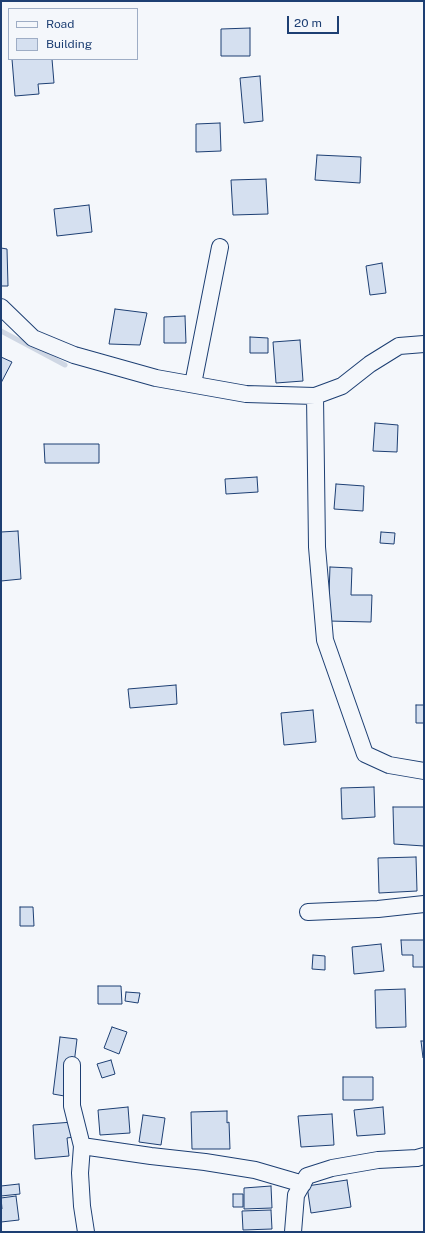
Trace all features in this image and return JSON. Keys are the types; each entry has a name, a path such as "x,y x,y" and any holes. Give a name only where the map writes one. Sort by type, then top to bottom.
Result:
{"street":[{"path":"193,384 220,247"},
{"path":"1,307 33,338 74,355 156,378 246,394 314,396 342,386 370,364 399,346 424,344"},
{"path":"314,396 317,547 325,640 366,754 389,765 424,771"},
{"path":"308,912 378,909 424,904"},
{"path":"72,1064 72,1106 82,1146 80,1173 82,1206 86,1232"},
{"path":"82,1146 255,1170 303,1184"},
{"path":"293,1232 296,1195 307,1176 332,1168 378,1160 416,1158 424,1156"}],"building":[{"path":"250,28 250,56 221,56 221,29"},
{"path":"12,60 52,60 54,83 38,84 39,94 15,96"},
{"path":"260,76 263,121 244,123 240,78"},
{"path":"220,123 221,151 196,152 196,124"},
{"path":"317,155 361,157 360,183 315,180"},
{"path":"266,179 268,214 233,215 231,180"},
{"path":"89,205 92,232 57,236 54,209"},
{"path":"1,248 7,249 8,286 1,286"},
{"path":"382,263 386,293 370,295 366,266"},
{"path":"115,309 147,313 140,345 109,344"},
{"path":"185,316 186,343 164,343 164,317"},
{"path":"250,337 268,338 268,353 250,353"},
{"path":"300,340 303,381 276,383 273,342"},
{"path":"1,357 12,362 1,383"},
{"path":"375,423 398,425 397,452 373,451"},
{"path":"44,444 99,444 99,463 45,463"},
{"path":"257,477 258,492 226,494 225,479"},
{"path":"336,484 364,486 363,511 334,509"},
{"path":"18,531 21,579 1,581 1,532"},
{"path":"381,532 395,533 394,544 380,543"},
{"path":"330,567 352,568 351,595 372,595 371,622 328,621"},
{"path":"176,685 177,704 130,708 128,689"},
{"path":"416,705 424,705 424,723 416,723"},
{"path":"313,710 316,742 284,745 281,713"},
{"path":"374,787 375,817 342,819 341,788"},
{"path":"393,807 424,807 424,846 394,844"},
{"path":"416,857 417,891 379,893 378,858"},
{"path":"20,907 33,907 34,926 20,926"},
{"path":"401,940 424,940 424,967 413,967 413,955 402,955"},
{"path":"381,944 384,971 354,974 352,947"},
{"path":"313,955 325,956 325,970 312,969"},
{"path":"98,986 121,986 122,1004 98,1004"},
{"path":"405,989 406,1027 376,1028 375,990"},
{"path":"126,992 140,993 138,1003 125,1001"},
{"path":"112,1027 127,1032 119,1054 104,1048"},
{"path":"60,1037 77,1039 70,1097 53,1094"},
{"path":"421,1041 424,1041 424,1058 423,1058"},
{"path":"111,1060 115,1074 102,1078 97,1064"},
{"path":"343,1077 373,1077 373,1100 343,1100"},
{"path":"128,1107 130,1133 100,1135 98,1110"},
{"path":"383,1107 385,1134 357,1136 354,1110"},
{"path":"227,1111 230,1149 192,1149 191,1112"},
{"path":"332,1114 334,1145 301,1147 298,1116"},
{"path":"143,1115 165,1118 161,1145 139,1142"},
{"path":"73,1122 74,1137 67,1138 69,1156 35,1159 33,1125"},
{"path":"347,1180 351,1207 311,1213 307,1186"},
{"path":"19,1184 20,1194 1,1196 1,1186"},
{"path":"271,1186 272,1208 244,1209 244,1188"},
{"path":"233,1194 243,1194 243,1207 233,1207"},
{"path":"16,1196 19,1220 1,1222 1,1198"},
{"path":"271,1210 272,1229 243,1230 242,1211"}],"waterway":[{"path":"1,331 65,365"}]}
